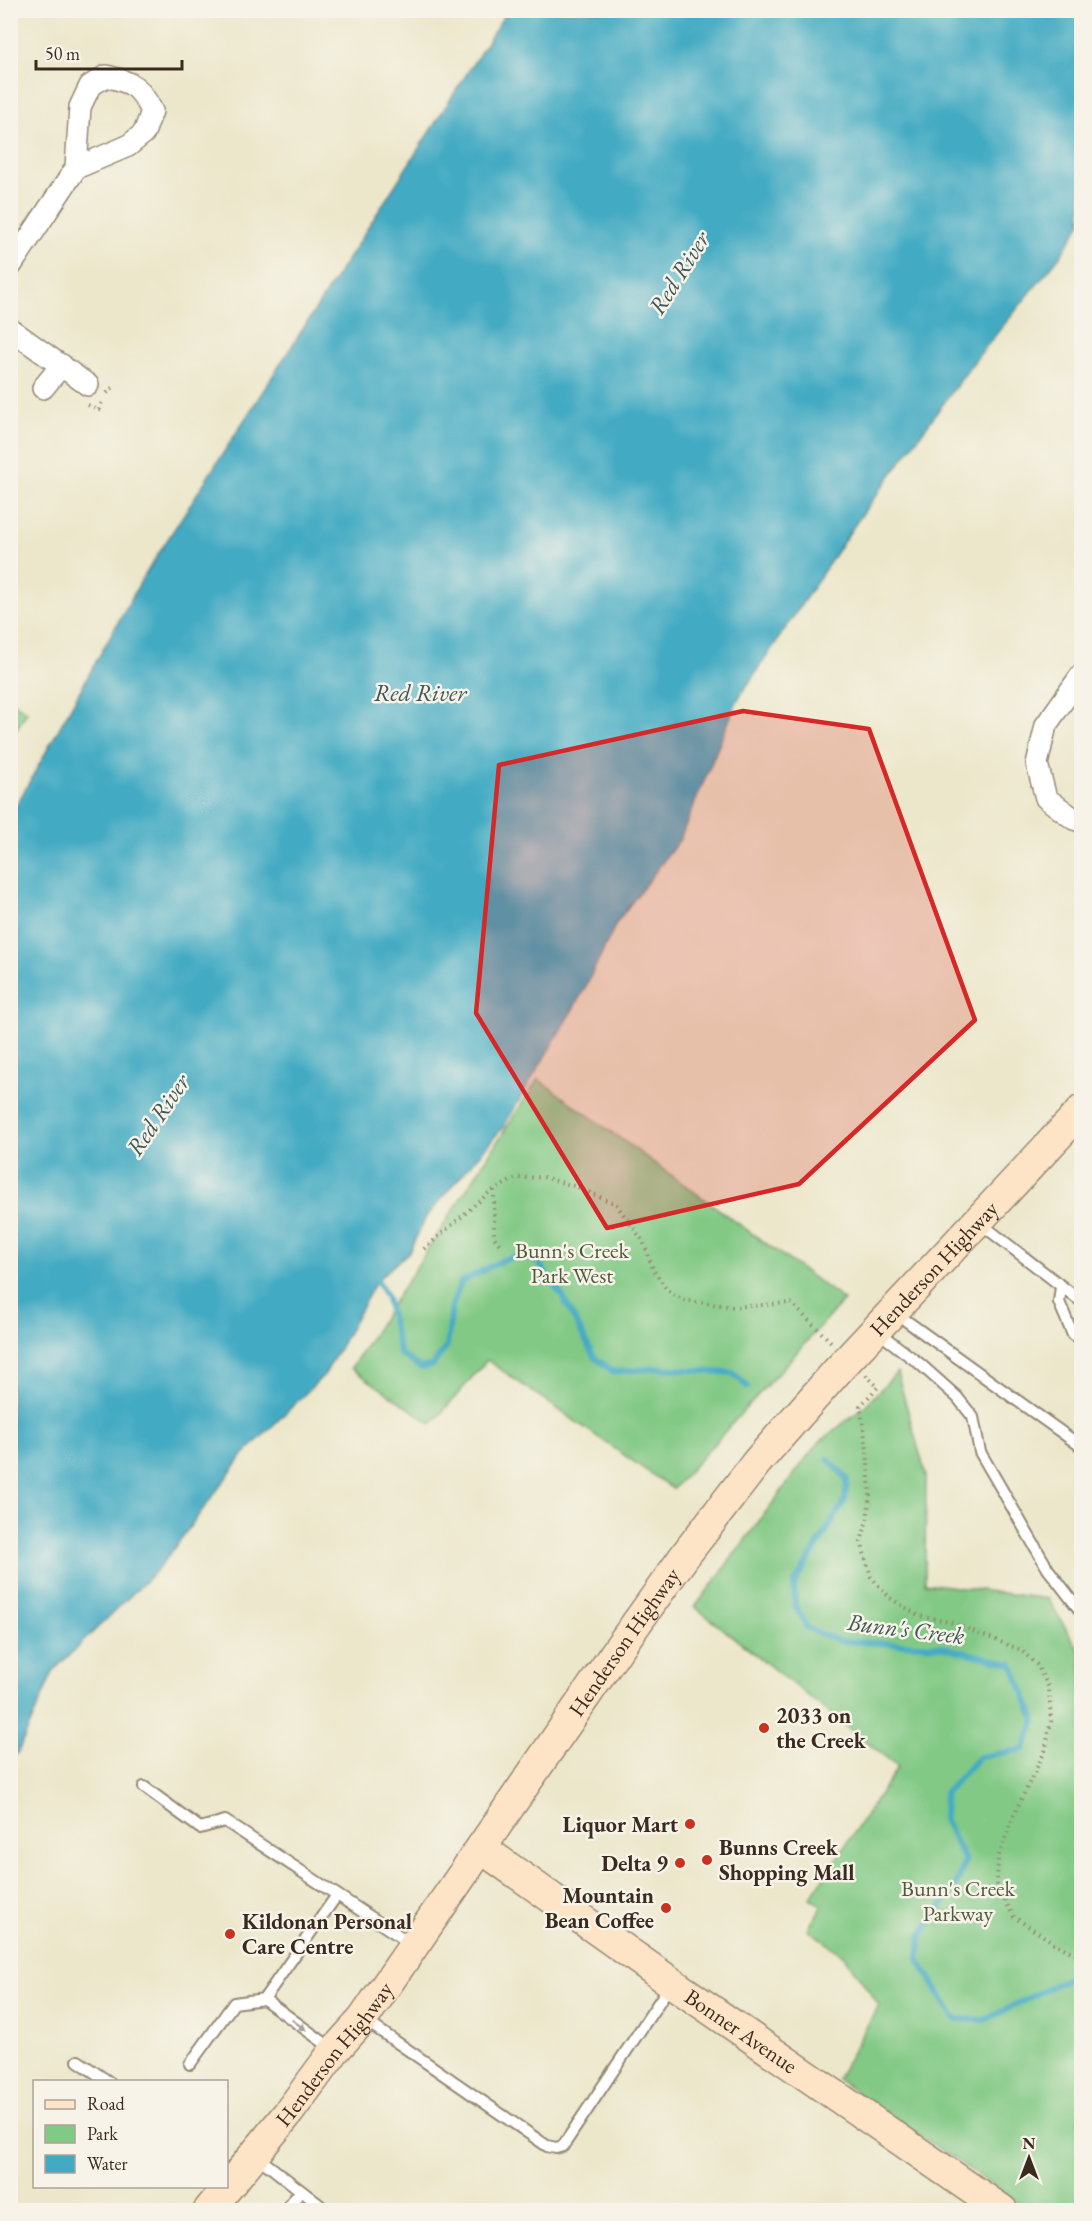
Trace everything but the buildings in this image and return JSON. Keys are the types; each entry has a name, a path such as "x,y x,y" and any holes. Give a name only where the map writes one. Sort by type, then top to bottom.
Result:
{"main road":[{"name":"Henderson Highway","path":"228,2184 335,2050 363,2019 686,1554 757,1461 884,1321 1082,1110"},
{"name":"Bonner Avenue","path":"481,1848 1002,2211"},
{"name":"Henderson Highway","path":"209,2211 225,2188"}],"street":[{"path":"10,267 76,168 80,107 90,86 106,76 126,81 142,92 152,111 144,133 128,146 76,168"},
{"path":"10,329 88,385"},
{"path":"44,388 62,365"},
{"path":"1082,674 1046,724 1037,764 1046,798 1074,819 1082,821"}],"lane":[{"path":"977,1221 1082,1302"},
{"path":"1061,1287 1059,1302 1073,1335 1082,1340"},
{"path":"884,1321 1082,1446"},
{"path":"884,1321 920,1364 957,1397 973,1417 980,1452 1048,1569 1082,1613"},
{"path":"144,1787 201,1828 225,1821 413,1945"},
{"path":"264,1999 337,1895"},
{"path":"363,2019 547,2145 556,2148 563,2145 672,1983"},
{"path":"190,2064 234,2003 264,1999 335,2050"},
{"path":"78,2061 106,2080"},
{"path":"242,2164 302,2191 326,2211"},
{"path":"285,2211 302,2191"}],"path":[{"path":"424,1249 494,1190 516,1178 543,1178 577,1187 616,1204 643,1241 653,1269 667,1290 683,1300 700,1304 734,1307 791,1303 878,1387 860,1406 867,1450 870,1495 861,1542 871,1577 890,1598 919,1616 950,1622 1021,1650 1037,1665 1049,1688 1051,1721 1045,1751 1014,1814 998,1858 997,1886 1014,1917 1054,1943 1077,1955 1082,1954"},
{"path":"494,1190 494,1236 502,1247"}],"highlighted area":[{"path":"743,711 869,729 975,1020 799,1184 607,1228 476,1013 499,765"}],"green space":[{"path":"11,701 27,712 11,738"},
{"name":"Bunn's Creek Park West","path":"538,1079 844,1300 673,1489 487,1360 432,1424 351,1368"},
{"name":"Bunn's Creek Parkway","path":"897,1372 926,1476 925,1583 1048,1599 1081,1653 1081,2210 1029,2210 837,2079 879,2005 844,1956 808,1929 822,1906 810,1898 898,1767 695,1607 816,1445 865,1406"}],"water":[{"name":"Red River","path":"507,11 1081,11 1081,223 1061,255 976,359 858,520 738,699 680,839 617,922 583,992 504,1126 426,1217 409,1252 377,1280 325,1374 244,1454 160,1567 54,1670 18,1752 11,1760 11,815 141,581"}],"waterway":[{"name":"Bunn's Creek","path":"377,1280 387,1298 400,1354 421,1368 433,1365 447,1346 452,1306 461,1282 503,1260 520,1256 538,1262 564,1299 594,1357 614,1372 658,1368 733,1373 748,1387"},
{"name":"Bunn's Creek","path":"828,1459 847,1479 845,1500 794,1584 795,1605 807,1628 840,1641 939,1646 1012,1664 1035,1720 1024,1749 979,1757 945,1793 944,1819 965,1861 957,1883 921,1936 918,1959 955,2019 985,2020 1082,1971"}],"place":[{"name":"2033 on the Creek","path":"764,1728"},
{"name":"Liquor Mart","path":"690,1824"},
{"name":"Bunns Creek Shopping Mall","path":"707,1860"},
{"name":"Delta 9","path":"680,1863"},
{"name":"Mountain Bean Coffee","path":"666,1908"},
{"name":"Kildonan Personal Care Centre","path":"230,1934"}]}
